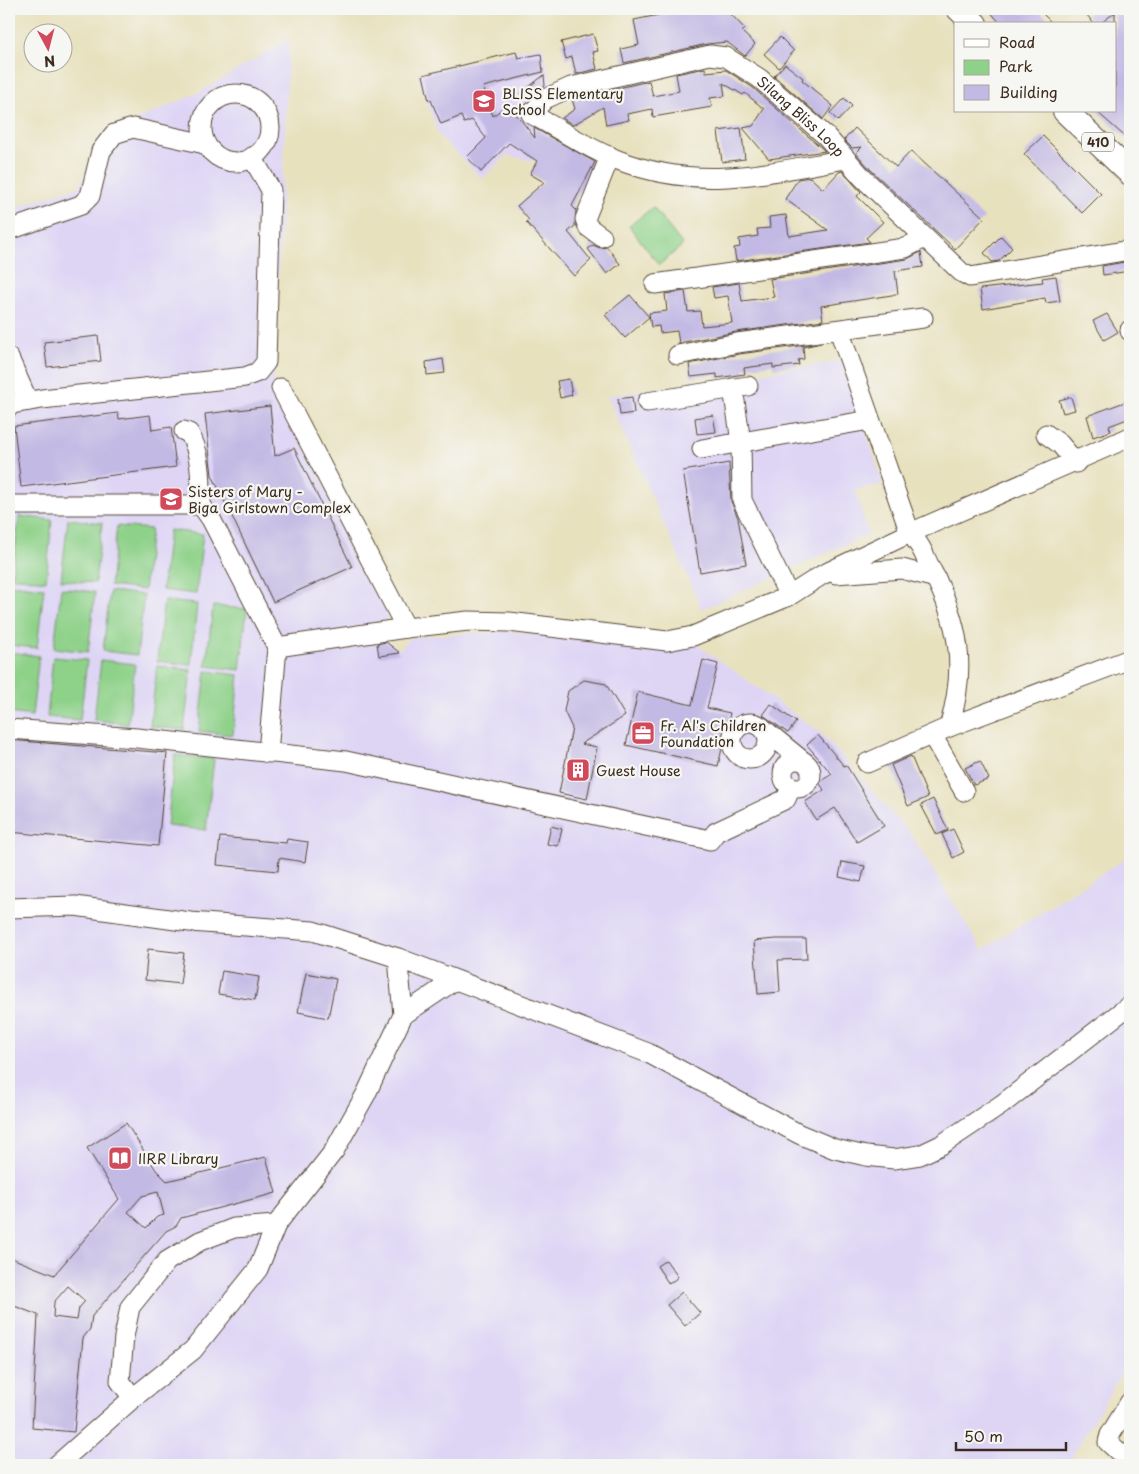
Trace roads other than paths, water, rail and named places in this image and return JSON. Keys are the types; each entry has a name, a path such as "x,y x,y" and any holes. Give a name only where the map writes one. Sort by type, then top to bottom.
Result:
{"main road":[{"path":"959,9 973,22"},
{"name":"410","path":"1066,112 1130,172"}],"street":[{"name":"Silang Bliss Loop","path":"710,55 731,60 759,78 826,136 846,159 751,175 692,179 650,171 610,156 531,114 545,99 571,87 710,55"},
{"path":"9,230 81,205 90,196 101,151 114,134 133,128 205,144 218,157 226,160 244,161 252,158 265,145 270,126 263,109 257,102 243,95 235,94 220,98 207,109 202,126 205,144"},
{"path":"602,238 588,227 585,219 610,156"},
{"path":"9,407 12,404 28,401 245,376 258,372 266,362 271,190 252,158"},
{"path":"846,159 924,238 961,272 970,277 1130,250"},
{"path":"655,284 905,248 924,238"},
{"path":"678,355 737,343 923,318"},
{"path":"839,330 910,534 923,548 951,611 959,648 960,677 957,702 949,727"},
{"path":"9,358 28,401"},
{"path":"648,402 740,387 742,500 789,596"},
{"path":"281,388 406,628"},
{"path":"702,449 870,420"},
{"path":"184,431 189,433 196,447 201,475 201,505 211,519 277,647 268,753"},
{"path":"1046,434 1060,444 1076,463"},
{"path":"277,647 468,621 509,622 667,641 702,633 789,596 822,576 910,534 1130,438"},
{"path":"9,500 9,505 201,505"},
{"path":"822,576 902,569 936,578"},
{"path":"867,763 949,727 1130,659"},
{"path":"766,731 769,739 768,747 764,754 757,759 749,760 735,752 732,744 737,728 752,722 766,731 804,762 810,770 810,780 803,787 792,787 784,778 785,766"},
{"path":"9,729 137,738 346,761 710,840 716,832 786,799 792,787"},
{"path":"932,735 964,791"},
{"path":"764,754 774,757 785,766"},
{"path":"785,766 794,761 804,762"},
{"path":"9,908 75,906 190,922 313,931 398,958 648,1053 799,1134 850,1153 894,1159 920,1155 966,1129 1001,1105 1130,1005"},
{"path":"57,1465 133,1398 193,1350 258,1269 276,1225 334,1151 366,1094 403,1015 398,958"},
{"path":"403,1015 455,980"},
{"path":"133,1398 120,1381 124,1337 130,1307 167,1262 200,1242 234,1228 276,1225"},
{"path":"1130,1402 1110,1435 1108,1442 1130,1462"}],"place":[{"name":"BLISS Elementary School","path":"484,101"},
{"name":"Sisters of Mary - Biga Girlstown Complex","path":"171,499"},
{"name":"Fr. Al's Children Foundation","path":"643,733"},
{"name":"Guest House","path":"578,770"},
{"name":"IIRR Library","path":"120,1158"}]}
